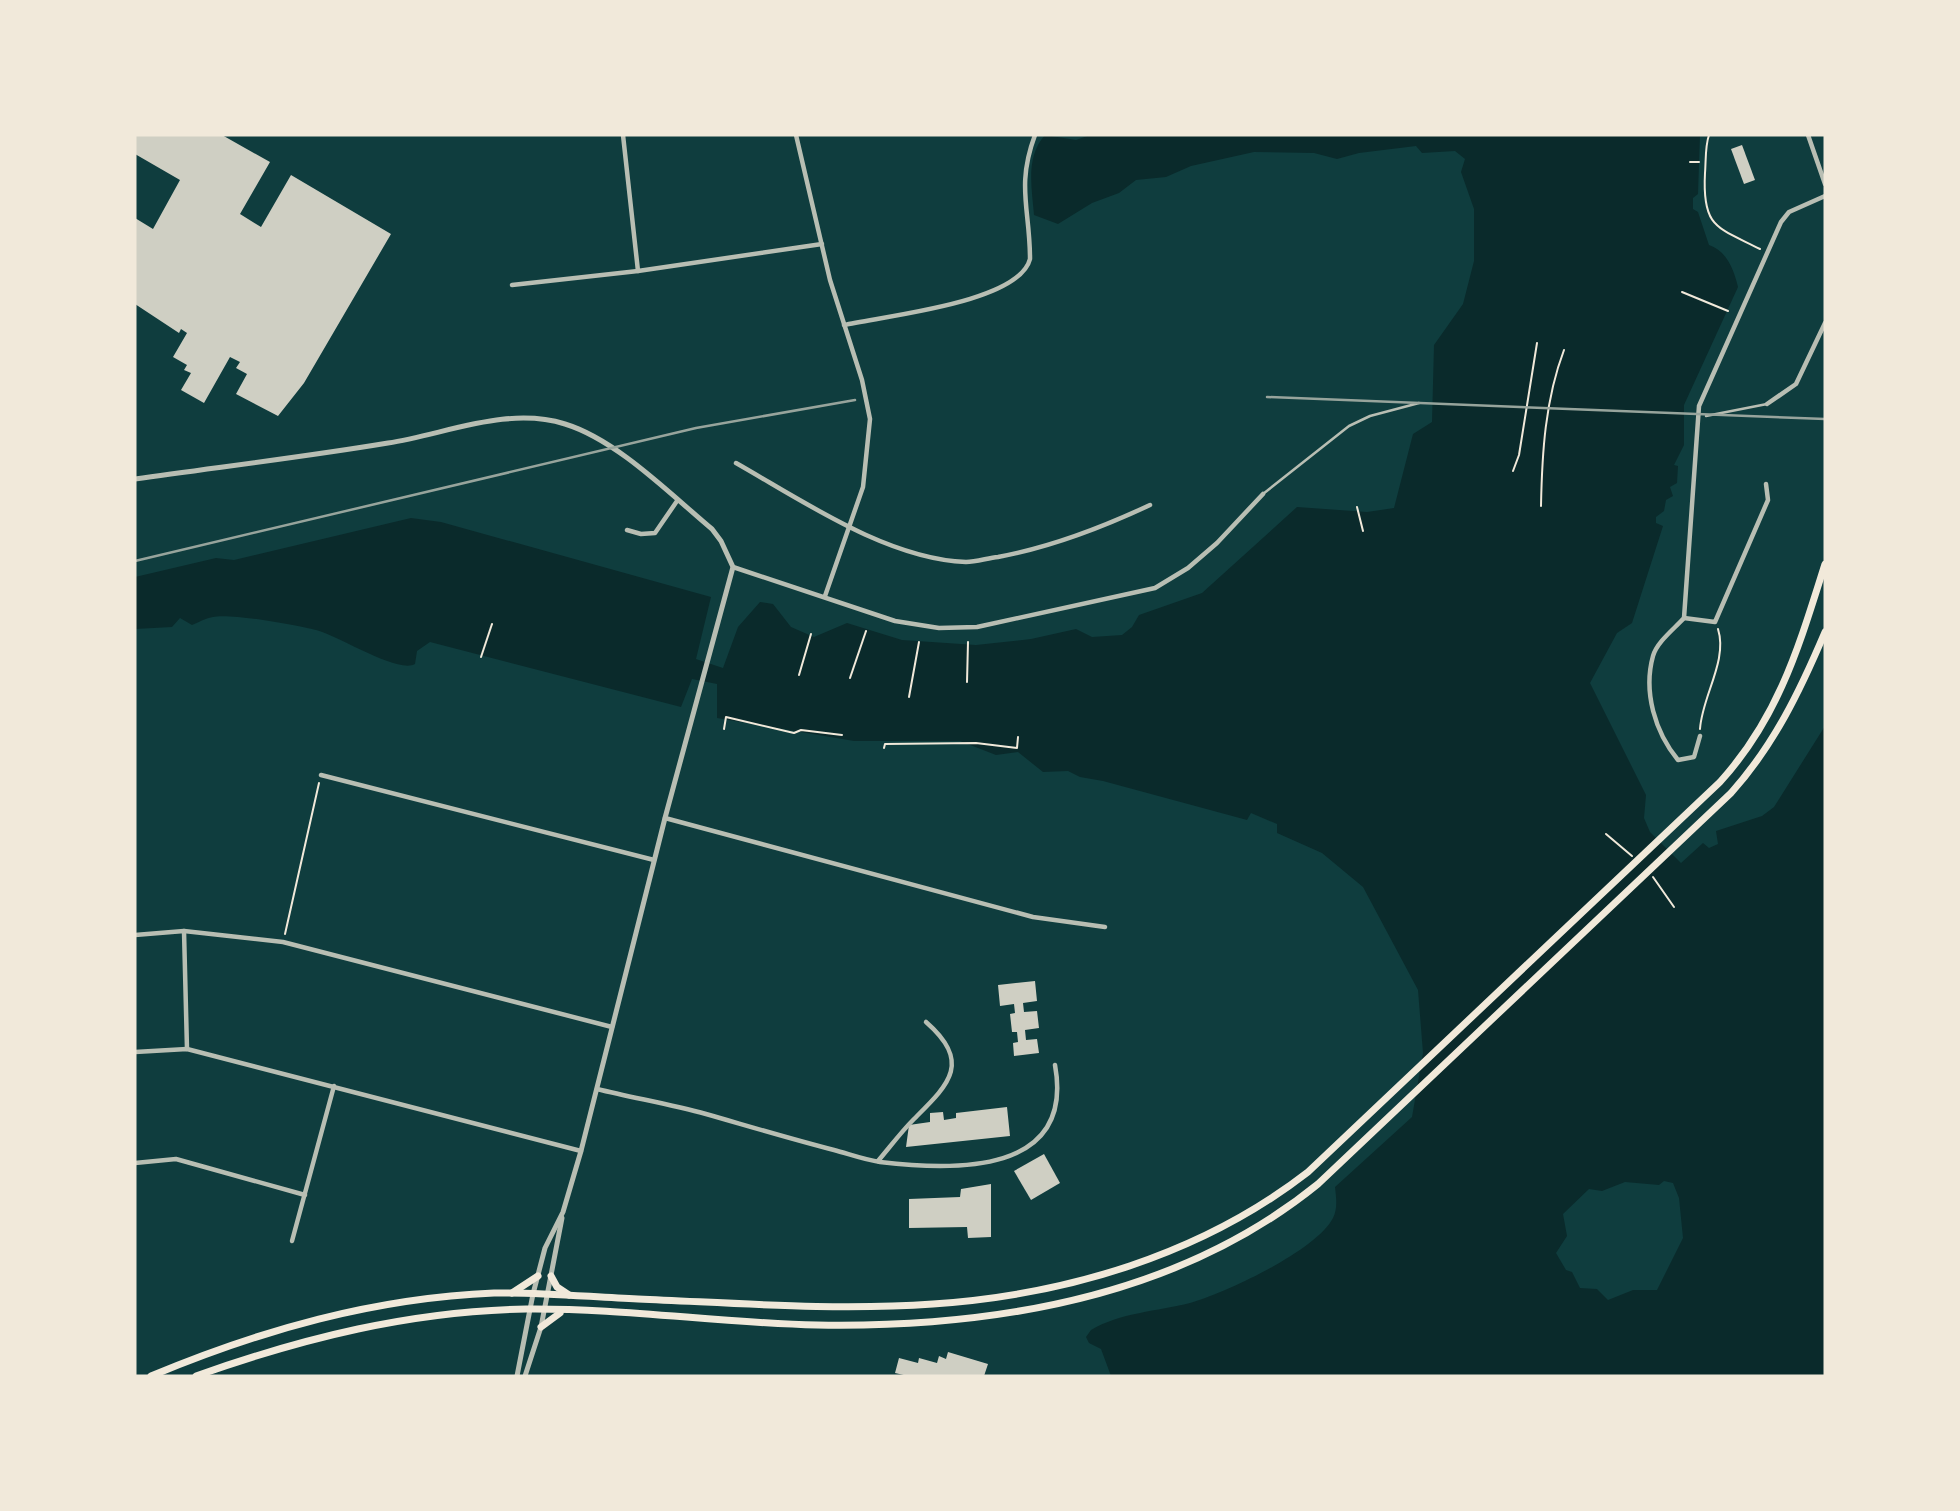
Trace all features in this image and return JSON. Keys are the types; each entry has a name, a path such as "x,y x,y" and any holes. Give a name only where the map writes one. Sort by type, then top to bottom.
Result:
{"highway":[{"path":"151,1376 262,1332 389,1303 510,1293 818,1306 933,1304 1090,1277 1191,1244 1278,1195 1308,1172 1720,782 1759,732 1782,692 1825,564"},
{"path":"195,1376 257,1355 356,1328 422,1317 529,1309 819,1325 939,1320 1010,1312 1091,1296 1136,1283 1198,1259 1290,1208 1318,1184 1731,793 1758,763 1781,727 1825,632"},
{"path":"510,1293 538,1276"},
{"path":"551,1276 561,1290 573,1297"},
{"path":"541,1326 564,1311"}],"street":[{"path":"623,135 638,271"},
{"path":"796,135 822,244 862,380 870,419 868,457 851,527 825,596"},
{"path":"844,325 946,307 986,293 1020,276 1028,267 1030,259 1023,186 1024,170 1035,135"},
{"path":"1808,135 1825,184"},
{"path":"1700,736 1695,757 1678,760 1658,729 1652,709 1651,685 1653,656 1660,643 1684,618 1697,419 1702,399 1766,252 1789,212 1825,196"},
{"path":"512,285 638,271 822,244"},
{"path":"1767,404 1796,384 1825,323"},
{"path":"135,479 385,444 498,419 531,417 564,424 602,441 712,529 733,567 895,621 939,628 977,627 1155,588 1188,568 1217,543 1264,494"},
{"path":"736,463 851,527 911,552 967,562 1028,551 1068,539 1150,505"},
{"path":"1684,618 1715,622 1768,500 1766,484"},
{"path":"627,530 641,534 655,533 677,501"},
{"path":"525,1376 541,1326 563,1212 733,567"},
{"path":"321,775 654,860"},
{"path":"665,818 1033,917 1105,927"},
{"path":"135,935 184,932 283,942 613,1027"},
{"path":"184,932 187,1049"},
{"path":"878,1162 939,1096 950,1079 949,1049 926,1023"},
{"path":"135,1052 187,1049 581,1151"},
{"path":"597,1089 701,1113 878,1162 973,1165 1004,1159 1026,1149 1046,1131 1059,1098 1055,1065"},
{"path":"292,1241 334,1086"},
{"path":"135,1163 176,1159 305,1195"},
{"path":"517,1376 529,1309 545,1248 563,1212"}],"lane":[{"path":"1264,494 1349,426 1370,416 1419,403"},
{"path":"1706,416 1767,404"}],"path":[{"path":"1709,135 1704,201 1709,218 1718,229 1766,252"},
{"path":"1690,162 1699,162"},
{"path":"1682,292 1728,311"},
{"path":"1513,471 1519,455 1536,343"},
{"path":"1541,506 1542,461 1548,409 1564,350"},
{"path":"1357,507 1363,531"},
{"path":"1700,736 1701,709 1719,660 1721,638 1715,622"},
{"path":"481,657 492,624"},
{"path":"850,678 866,631"},
{"path":"799,675 811,634"},
{"path":"909,697 919,642"},
{"path":"967,682 968,642"},
{"path":"724,729 726,717 794,733 801,730 842,735"},
{"path":"884,748 885,744 976,743 1017,748 1018,737"},
{"path":"283,942 321,775"}],"water":[{"path":"1045,135 1076,140 1090,135 1700,135 1698,194 1693,198 1693,209 1698,212 1709,245 1721,252 1729,262 1738,287 1684,405 1684,445 1674,465 1678,466 1677,483 1670,487 1673,496 1666,500 1664,511 1656,517 1656,523 1663,526 1632,623 1617,633 1590,683 1646,795 1644,818 1650,832 1681,863 1703,843 1709,848 1718,844 1716,831 1762,816 1774,807 1825,726 1825,1376 1111,1376 1101,1349 1089,1343 1086,1337 1091,1330 1126,1316 1205,1298 1290,1257 1323,1231 1333,1218 1336,1206 1335,1187 1412,1117 1423,1053 1418,990 1363,887 1322,853 1277,833 1277,824 1251,813 1247,820 1080,777 1068,771 1043,772 1018,752 996,755 960,741 854,741 717,718 717,684 692,679 681,707 430,642 417,651 415,664 407,666 382,659 316,630 264,620 222,616 208,618 192,625 180,618 172,627 135,629 135,577 216,558 234,560 411,518 441,522 711,597 696,659 723,668 738,627 760,602 773,604 791,627 814,637 847,623 902,640 976,645 1031,639 1076,629 1092,637 1122,635 1132,627 1139,615 1202,593 1297,507 1367,512 1394,508 1413,434 1432,422 1434,345 1463,304 1474,261 1474,209 1461,172 1465,159 1455,151 1422,153 1416,146 1359,153 1337,159 1314,153 1254,152 1191,166 1166,177 1136,180 1119,193 1092,203 1058,224 1034,215 1031,174 1039,144","holes":["1664,1181 1673,1183 1679,1198 1683,1238 1657,1290 1633,1290 1608,1300 1597,1289 1580,1288 1572,1272 1566,1270 1556,1253 1567,1236 1563,1214 1589,1189 1602,1191 1625,1182 1659,1185"]}],"building":[{"path":"135,135 222,135 270,162 240,214 261,227 291,175 391,234 304,383 278,416 236,394 247,374 236,368 240,362 230,357 204,403 181,390 191,373 184,370 187,365 173,357 187,333 181,329 179,333 135,304 135,218 153,229 180,180 135,154"},
{"path":"1742,145 1755,180 1744,184 1731,149"},
{"path":"1035,981 1037,1001 1023,1003 1024,1012 1037,1011 1039,1028 1025,1030 1026,1040 1037,1039 1039,1053 1014,1056 1013,1043 1018,1042 1017,1032 1012,1032 1010,1014 1015,1013 1014,1004 1000,1006 998,985"},
{"path":"1007,1107 1010,1136 906,1147 909,1125 930,1122 930,1113 943,1112 944,1120 956,1118 956,1113"},
{"path":"1044,1154 1060,1183 1031,1200 1014,1171"},
{"path":"991,1184 991,1237 968,1238 967,1227 909,1228 909,1199 960,1197 961,1189"},
{"path":"948,1352 988,1364 984,1376 908,1376 895,1373 899,1358 918,1363 919,1358 937,1363 939,1356 946,1359"}],"railway":[{"path":"1267,397 1825,419"},
{"path":"135,561 696,428 855,400"}]}
